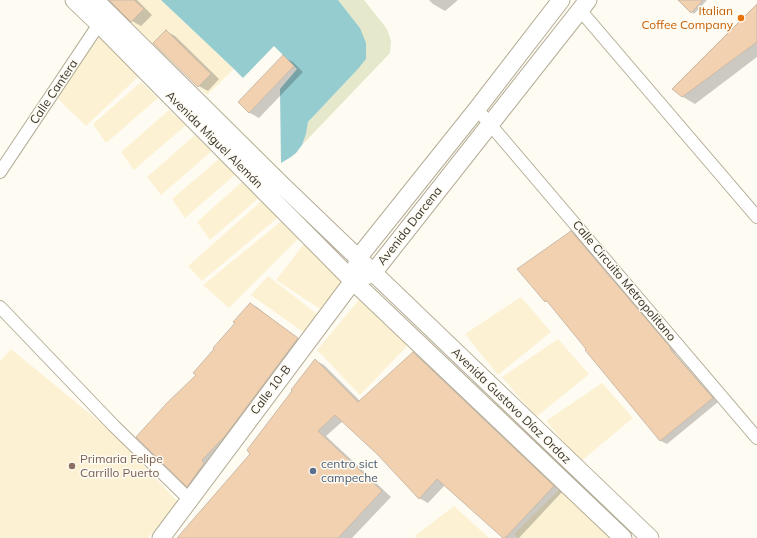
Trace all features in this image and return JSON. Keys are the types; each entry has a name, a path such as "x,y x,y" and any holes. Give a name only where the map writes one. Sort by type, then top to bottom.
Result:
{"main road":[{"name":"Avenida Miguel Alemán","path":"74,0 105,19 278,181 373,273"},
{"name":"Avenida Miguel Alemán","path":"95,0 105,19 353,281"},
{"name":"Avenida Darcena","path":"353,281 358,258 561,0"},
{"name":"Avenida Darcena","path":"353,281 373,273 584,5"},
{"name":"Avenida Gustavo Díaz Ordaz","path":"373,273 650,538"},
{"name":"Calle 10-B","path":"161,538 353,281"},
{"name":"Avenida Gustavo Díaz Ordaz","path":"353,281 623,538"}],"street":[{"path":"584,5 757,217"},
{"name":"Calle Cantera","path":"0,172 105,19"},
{"name":"Calle Circuito Metropolitano","path":"477,108 757,438"},
{"path":"0,307 114,426 190,500"}],"shaded area":[{"path":"108,0 161,0 234,69 207,95"},
{"path":"102,33 139,76 86,126 56,97"},
{"path":"141,82 158,98 106,143 93,124"},
{"path":"169,110 186,125 134,170 121,152"},
{"path":"195,135 212,151 161,195 147,177"},
{"path":"220,158 237,173 185,218 172,199"},
{"path":"244,180 262,195 210,240 197,222"},
{"path":"265,198 281,215 202,281 188,266"},
{"path":"284,219 300,237 229,308 203,285"},
{"path":"307,240 345,280 320,309 276,280"},
{"path":"268,276 317,314 303,332 251,295"},
{"path":"363,295 411,342 360,395 317,350"},
{"path":"521,297 551,332 498,375 465,334"},
{"path":"558,339 589,374 536,417 502,377"},
{"name":"Primaria Felipe Carrillo Puerto","path":"11,349 111,431 178,502 148,538 0,538 0,361"},
{"path":"602,383 633,418 580,462 546,421"},
{"path":"562,487 616,538 518,538 514,534"},
{"path":"454,506 489,538 417,538 415,536"}],"green space":[{"path":"338,0 364,0 387,29 391,41 390,53 302,145 308,122 357,70 360,28"}],"water":[{"path":"161,0 338,0 360,28 366,43 366,59 308,122 302,145 296,153 281,163 280,89 297,69 274,46 243,78"}],"building":[{"path":"109,0 134,0 144,9 131,22"},
{"path":"678,0 703,0 691,13"},
{"path":"757,4 757,42 682,97 672,89"},
{"path":"166,30 211,74 198,87 153,43"},
{"path":"283,55 294,66 249,113 238,102"},
{"path":"571,231 713,398 660,441 546,300 545,302 517,269"},
{"path":"250,303 298,338 225,436 202,460 204,463 187,487 136,437 167,403 196,375 193,373"},
{"path":"413,352 554,486 505,538 503,538 437,479 419,499 378,455 335,415 318,431 382,491 338,538 177,538 250,454 247,450 315,359 358,402"}],"place":[{"name":"Italian Coffee Company","path":"741,18"},
{"name":"Primaria Felipe Carrillo Puerto","path":"72,466"},
{"name":"centro sict campeche","path":"313,471"}]}
